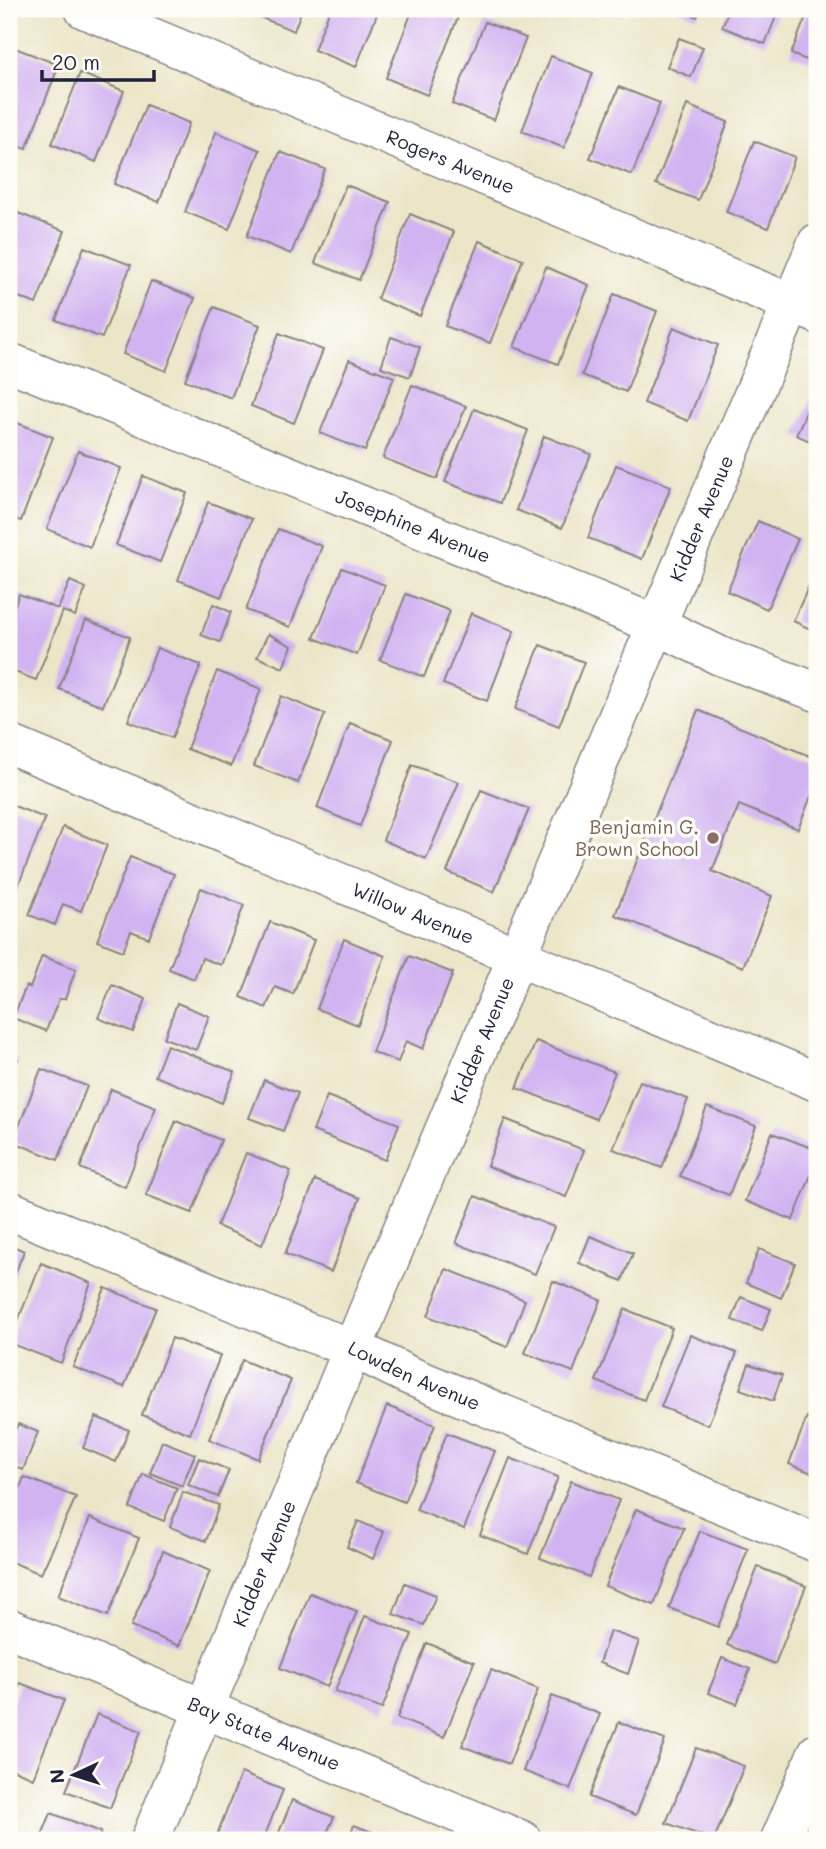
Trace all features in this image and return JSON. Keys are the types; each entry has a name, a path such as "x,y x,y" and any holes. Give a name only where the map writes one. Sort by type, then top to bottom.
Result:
{"street":[{"name":"Rogers Avenue","path":"84,9 805,309"},
{"name":"Kidder Avenue","path":"150,1840 202,1709 657,625 805,309 817,243"},
{"name":"Josephine Avenue","path":"9,362 657,625 720,656 817,692"},
{"name":"Willow Avenue","path":"9,744 817,1082"},
{"name":"Lowden Avenue","path":"9,1210 353,1348 408,1375 817,1543"},
{"name":"Bay State Avenue","path":"9,1628 522,1840"},
{"path":"780,1840 817,1753"}],"building":[{"path":"254,9 302,9 294,31 252,14"},
{"path":"330,9 379,9 356,67 314,50"},
{"path":"413,9 452,9 460,12 427,95 386,78"},
{"path":"676,9 701,9 697,17"},
{"path":"729,9 779,9 765,44 722,27"},
{"path":"809,9 817,9 817,64 791,54"},
{"path":"485,22 526,38 494,120 452,104"},
{"path":"679,38 703,47 691,77 667,67"},
{"path":"15,48 59,65 26,149 9,143 9,64"},
{"path":"551,56 593,73 564,148 522,131"},
{"path":"80,73 124,91 96,162 52,144"},
{"path":"619,87 660,103 632,175 590,158"},
{"path":"146,105 189,123 159,202 114,184"},
{"path":"687,105 728,122 698,200 656,184"},
{"path":"216,132 260,150 229,229 185,212"},
{"path":"754,141 795,157 768,228 726,212"},
{"path":"280,152 325,169 291,254 247,236"},
{"path":"346,185 390,202 359,280 315,263"},
{"path":"18,213 65,231 36,304 9,293 9,238"},
{"path":"410,214 454,232 420,316 377,299"},
{"path":"479,241 523,259 490,343 445,326"},
{"path":"84,247 131,265 102,338 56,320"},
{"path":"546,267 589,285 558,364 514,347"},
{"path":"151,281 195,298 166,371 123,354"},
{"path":"614,294 657,311 626,392 582,375"},
{"path":"214,307 260,325 231,398 185,380"},
{"path":"674,327 718,345 688,421 644,403"},
{"path":"279,333 323,350 294,423 251,406"},
{"path":"391,337 420,347 410,377 381,367"},
{"path":"349,360 394,377 365,451 320,433"},
{"path":"412,385 466,406 437,479 383,458"},
{"path":"817,387 817,444 796,435"},
{"path":"474,409 528,430 500,503 445,482"},
{"path":"10,420 53,437 21,521 9,517"},
{"path":"544,436 591,454 562,528 516,510"},
{"path":"78,451 121,468 90,547 47,529"},
{"path":"616,465 671,486 642,559 588,538"},
{"path":"143,476 187,493 160,562 116,545"},
{"path":"208,502 252,519 221,597 178,580"},
{"path":"758,521 798,539 767,609 727,591"},
{"path":"278,529 322,546 290,627 246,610"},
{"path":"342,568 385,585 357,655 314,638"},
{"path":"817,568 817,632 793,621"},
{"path":"70,581 86,588 75,616 63,611 36,680 9,670 9,621 19,594 58,609"},
{"path":"406,594 450,611 424,677 380,660"},
{"path":"213,604 231,612 220,642 201,635"},
{"path":"471,613 514,631 487,701 443,684"},
{"path":"86,620 130,637 103,706 59,689"},
{"path":"268,634 292,646 283,668 257,657"},
{"path":"540,645 584,662 559,726 515,709"},
{"path":"157,648 201,665 172,738 128,721"},
{"path":"217,671 261,689 231,766 187,749"},
{"path":"281,696 325,714 298,783 254,766"},
{"path":"698,710 817,759 817,781 798,829 739,805 712,871 772,896 743,967 615,915"},
{"path":"350,723 393,740 360,826 317,808"},
{"path":"412,765 459,782 426,859 383,840"},
{"path":"481,790 529,809 494,892 447,872"},
{"path":"9,804 45,818 18,886 9,883"},
{"path":"63,827 107,845 81,911 63,904 55,925 29,915"},
{"path":"130,857 174,874 149,938 131,931 123,951 97,941"},
{"path":"201,888 244,905 221,965 202,958 194,979 169,969"},
{"path":"270,922 314,940 293,994 275,987 266,1008 241,997"},
{"path":"344,939 385,956 358,1025 317,1009"},
{"path":"42,956 76,969 65,999 59,999 46,1031 13,1018 26,986 30,988"},
{"path":"409,956 453,973 423,1049 406,1041 398,1062 372,1052"},
{"path":"112,985 146,999 133,1032 98,1018"},
{"path":"177,1003 209,1016 196,1050 164,1038"},
{"path":"536,1041 615,1072 596,1119 517,1088"},
{"path":"167,1045 235,1072 222,1103 155,1076"},
{"path":"9,1056 18,1059 9,1083"},
{"path":"41,1069 87,1086 58,1160 13,1142"},
{"path":"264,1080 298,1093 283,1131 249,1118"},
{"path":"640,1081 688,1099 662,1168 613,1149"},
{"path":"111,1089 156,1107 125,1187 80,1168"},
{"path":"327,1096 399,1124 385,1160 313,1131"},
{"path":"707,1107 756,1126 729,1195 680,1176"},
{"path":"505,1119 584,1150 566,1197 487,1166"},
{"path":"176,1121 221,1140 192,1213 146,1195"},
{"path":"772,1133 817,1150 817,1160 793,1220 745,1201"},
{"path":"246,1153 291,1171 262,1245 217,1226"},
{"path":"315,1180 360,1198 331,1272 285,1254"},
{"path":"475,1196 554,1227 535,1274 456,1243"},
{"path":"590,1236 633,1253 622,1281 579,1263"},
{"path":"9,1244 24,1251 9,1289"},
{"path":"759,1249 795,1263 781,1298 746,1283"},
{"path":"41,1263 91,1283 61,1363 9,1343"},
{"path":"446,1269 525,1300 507,1347 428,1316"},
{"path":"553,1281 601,1300 573,1372 525,1353"},
{"path":"105,1288 156,1308 124,1387 73,1367"},
{"path":"741,1297 771,1309 762,1331 732,1320"},
{"path":"625,1309 672,1328 644,1400 596,1381"},
{"path":"690,1335 737,1353 708,1425 661,1407"},
{"path":"172,1338 220,1356 190,1434 142,1415"},
{"path":"242,1360 291,1380 258,1459 209,1439"},
{"path":"749,1364 782,1375 773,1401 740,1389"},
{"path":"387,1406 435,1425 404,1502 356,1483"},
{"path":"96,1417 129,1430 116,1462 83,1448"},
{"path":"807,1417 817,1421 817,1475 789,1464"},
{"path":"18,1424 38,1432 23,1470 9,1464 9,1445"},
{"path":"447,1433 495,1451 464,1529 416,1510"},
{"path":"162,1441 195,1454 182,1486 150,1473"},
{"path":"199,1458 229,1470 218,1497 188,1485"},
{"path":"510,1458 558,1477 528,1554 480,1535"},
{"path":"143,1474 177,1488 164,1521 130,1508"},
{"path":"24,1477 76,1497 41,1574 9,1561 9,1517"},
{"path":"571,1481 619,1500 589,1577 540,1558"},
{"path":"183,1492 219,1505 206,1541 170,1527"},
{"path":"636,1509 684,1528 654,1605 605,1586"},
{"path":"90,1518 139,1538 108,1616 58,1596"},
{"path":"358,1521 384,1532 373,1559 347,1547"},
{"path":"700,1531 748,1549 718,1627 669,1608"},
{"path":"163,1551 210,1571 179,1646 131,1626"},
{"path":"758,1567 806,1586 775,1664 727,1645"},
{"path":"405,1583 436,1595 424,1625 393,1614"},
{"path":"310,1593 357,1611 327,1687 280,1668"},
{"path":"365,1616 412,1634 382,1709 335,1691"},
{"path":"610,1631 639,1641 628,1674 599,1663"},
{"path":"427,1643 474,1662 444,1737 397,1718"},
{"path":"722,1658 750,1669 737,1704 708,1693"},
{"path":"491,1670 538,1689 509,1764 462,1746"},
{"path":"20,1683 64,1700 33,1778 9,1768 9,1711"},
{"path":"552,1696 600,1714 570,1789 523,1771"},
{"path":"97,1714 141,1731 110,1808 66,1791"},
{"path":"619,1722 665,1740 636,1815 589,1797"},
{"path":"696,1748 744,1766 714,1840 666,1823"},
{"path":"241,1773 283,1790 263,1840 215,1840"},
{"path":"292,1800 334,1817 324,1840 276,1840"},
{"path":"51,1813 101,1832 98,1840 40,1840"},
{"path":"354,1825 392,1840 348,1840"}],"place":[{"name":"Benjamin G. Brown School","path":"713,838"}]}
